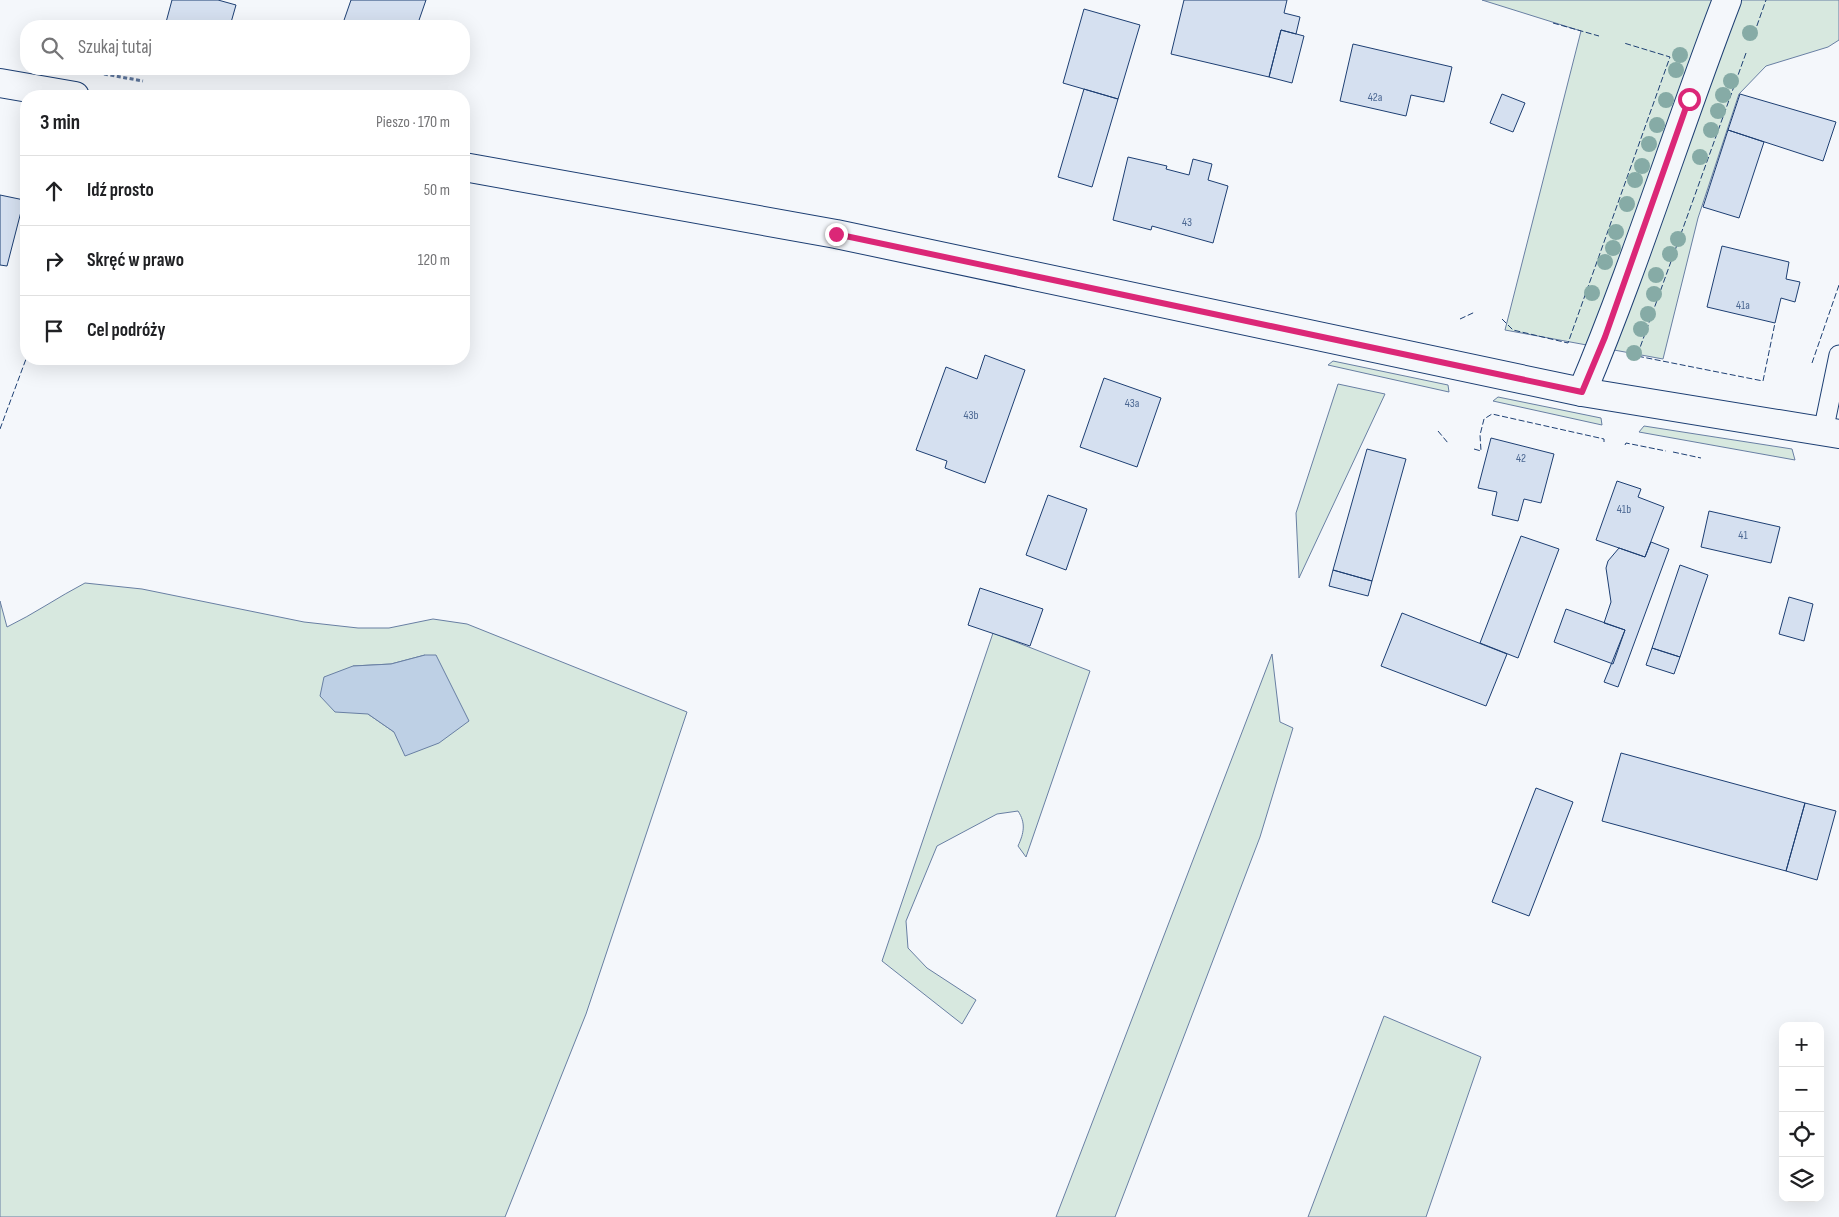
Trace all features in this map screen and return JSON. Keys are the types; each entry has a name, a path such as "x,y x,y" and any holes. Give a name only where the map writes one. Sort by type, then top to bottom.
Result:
{"street":[{"path":"1582,392 1605,337 1689,99 1727,0"},
{"path":"0,83 40,90"},
{"path":"470,167 836,234 1582,392 1831,433"}],"lane":[{"path":"1831,433 1839,355"}],"path":[{"path":"112,75 143,81"}],"shaded area":[{"path":"1482,0 1839,0 1839,40 1828,47 1766,66 1739,94 1698,218 1663,359 1505,330 1581,31"},
{"path":"1333,361 1448,385 1449,392 1328,365"},
{"path":"1338,384 1385,394 1299,578 1296,513"},
{"path":"1498,397 1601,418 1602,425 1493,401"},
{"path":"1644,426 1792,449 1795,460 1639,432"},
{"path":"85,583 142,589 304,622 358,628 389,628 433,619 467,624 687,712 586,1014 505,1217 0,1217 0,601 7,627","holes":["425,655 394,732 368,714 353,666 391,664"]},
{"path":"993,633 1090,671 1026,857 1018,846 1023,828 1018,811 997,814 937,846 906,921 908,948 927,968 976,1000 962,1024 882,961"},
{"path":"1272,654 1280,722 1293,728 1260,837 1115,1217 1056,1217"},
{"path":"1384,1016 1481,1057 1426,1217 1308,1217"}],"water":[{"path":"425,655 436,655 469,721 439,743 405,756 394,732 368,714 335,712 320,696 324,677 353,666 391,664"}],"building":[{"path":"172,0 218,0 236,5 232,20 167,20"},
{"path":"351,0 426,0 419,20 344,20"},
{"path":"1184,0 1287,0 1284,13 1300,17 1296,34 1281,30 1269,77 1171,54"},
{"path":"1084,9 1140,25 1118,99 1063,83"},
{"path":"1281,30 1304,36 1292,83 1269,77"},
{"path":"1353,44 1452,67 1444,102 1411,95 1406,116 1340,101"},
{"path":"1084,89 1118,99 1092,187 1058,177"},
{"path":"1502,94 1525,103 1513,132 1490,123"},
{"path":"1740,94 1836,122 1823,161 1728,130"},
{"path":"1728,130 1764,142 1739,218 1703,207"},
{"path":"1128,157 1167,166 1166,169 1189,175 1193,159 1212,164 1208,180 1228,186 1213,243 1152,226 1151,230 1113,220"},
{"path":"0,195 20,199 20,216 7,266 0,265"},
{"path":"1722,246 1789,262 1786,279 1800,282 1795,302 1781,298 1775,323 1707,307"},
{"path":"985,355 1025,370 985,483 945,468 947,461 916,450 946,367 977,379"},
{"path":"1104,378 1161,398 1137,467 1080,447"},
{"path":"1491,438 1554,454 1541,503 1524,499 1518,521 1492,515 1497,492 1478,488"},
{"path":"1367,449 1406,459 1372,581 1333,570"},
{"path":"1617,481 1641,489 1638,497 1664,507 1645,557 1596,540"},
{"path":"1048,495 1087,509 1066,570 1026,555"},
{"path":"1709,511 1780,527 1771,563 1701,547"},
{"path":"1521,536 1559,549 1518,658 1480,643"},
{"path":"1651,542 1669,549 1618,687 1604,682 1625,630 1604,623 1611,602 1606,568 1608,561 1619,548 1645,557"},
{"path":"1680,565 1708,575 1680,657 1652,648"},
{"path":"1333,570 1372,581 1368,596 1329,586"},
{"path":"980,588 1043,609 1030,646 968,625"},
{"path":"1789,597 1813,604 1804,641 1779,634"},
{"path":"1566,609 1625,630 1613,664 1554,642"},
{"path":"1402,613 1507,654 1486,706 1381,666"},
{"path":"1652,648 1680,657 1674,674 1646,665"},
{"path":"1621,753 1805,803 1786,871 1602,821"},
{"path":"1536,788 1573,802 1529,916 1492,902"},
{"path":"1805,803 1836,811 1817,880 1786,871"}],"fence":[{"path":"1754,34 1766,0"},
{"path":"1553,23 1599,36"},
{"path":"1502,319 1513,330 1568,343 1670,57 1624,43"},
{"path":"1746,53 1637,356 1763,381 1775,323"},
{"path":"1812,363 1839,285"},
{"path":"1460,319 1475,312"},
{"path":"0,429 24,365"},
{"path":"1474,449 1481,451 1480,435 1484,419 1492,414 1604,439 1604,442"},
{"path":"1438,431 1448,443"},
{"path":"1625,445 1626,443 1666,451"},
{"path":"1673,452 1701,458"}],"route":[{"path":"836,234 1582,392 1605,337 1689,99"}]}
